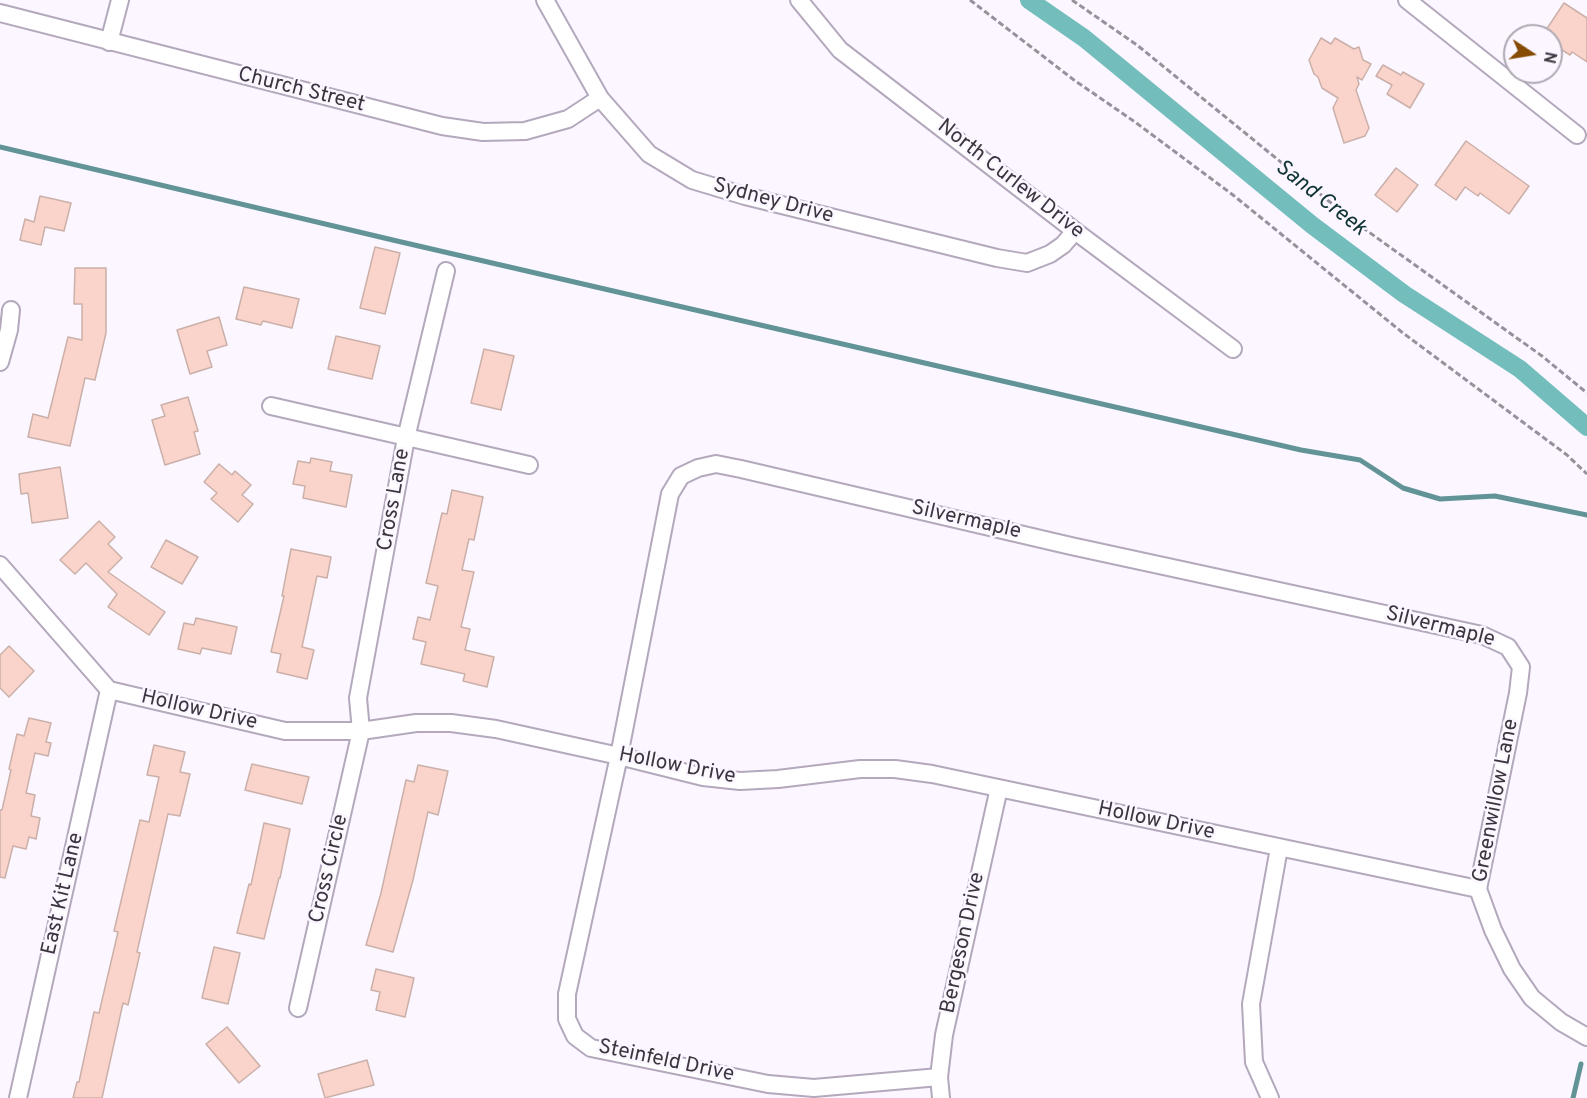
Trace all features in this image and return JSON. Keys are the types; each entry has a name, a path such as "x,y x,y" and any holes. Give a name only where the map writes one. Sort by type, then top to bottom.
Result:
{"street":[{"path":"109,42 120,0"},
{"name":"Sydney Drive","path":"545,0 600,98 649,154 692,180 745,196 997,258 1027,263 1050,254 1063,245 1075,231"},
{"name":"North Curlew Drive","path":"799,0 840,50 1233,349"},
{"path":"1407,0 1577,135"},
{"name":"Church Street","path":"0,13 442,126 483,132 525,131 568,119 600,98"},
{"name":"Cross Lane","path":"361,731 358,699 406,438 446,271"},
{"path":"0,362 9,330 11,310"},
{"path":"271,406 529,465"},
{"name":"Silvermaple","path":"619,756 670,494 681,476 698,468 716,464 1082,548 1482,635 1508,647 1521,667"},
{"path":"0,565 109,690"},
{"name":"Greenwillow Lane","path":"1521,667 1518,693 1478,889 1493,930 1512,969 1532,998 1562,1022 1587,1037"},
{"name":"Hollow Drive","path":"109,690 285,731 361,731 416,723 451,723 496,729 703,777 740,781 860,769 895,769 932,774 1478,889"},
{"name":"East Kit Lane","path":"18,1098 109,690"},
{"name":"Cross Circle","path":"298,1008 361,731"},
{"name":"Steinfeld Drive","path":"619,756 567,994 567,1019 575,1036 591,1048 768,1084 814,1088 939,1077"},
{"name":"Bergeson Drive","path":"941,1098 939,1077 944,1035 999,788"},
{"path":"1270,1098 1254,1062 1251,1004 1279,848"}],"path":[{"path":"970,0 1074,80 1233,195 1403,333 1567,455 1587,474"},
{"path":"1072,0 1137,45 1352,220 1542,356 1587,393"}],"building":[{"path":"1564,3 1587,18 1587,62 1572,52 1570,55 1563,51 1563,24 1550,24"},
{"path":"1321,38 1331,44 1335,38 1354,49 1359,47 1363,60 1371,64 1362,80 1357,77 1359,84 1356,90 1369,128 1365,136 1344,143 1333,108 1338,98 1322,88 1309,60"},
{"path":"1383,65 1401,75 1403,72 1424,84 1410,108 1387,94 1392,85 1376,76"},
{"path":"1466,141 1529,186 1509,214 1480,193 1478,196 1465,187 1456,200 1435,185"},
{"path":"1396,168 1418,185 1397,212 1375,195"},
{"path":"40,196 71,203 64,231 45,227 41,245 20,240 25,219 34,222"},
{"path":"375,247 400,253 385,314 360,308"},
{"path":"75,268 106,268 106,333 95,380 85,378 70,446 28,437 33,414 48,418 68,337 82,340 82,304 74,304"},
{"path":"244,287 299,299 292,328 263,321 261,325 236,319"},
{"path":"219,317 227,345 207,351 212,367 190,374 177,330"},
{"path":"336,336 380,346 372,379 328,369"},
{"path":"484,349 514,356 501,410 471,403"},
{"path":"188,397 198,431 194,432 200,454 165,465 152,420 165,416 161,405"},
{"path":"311,458 332,462 330,471 352,475 346,507 303,498 305,486 293,484 298,461 310,463"},
{"path":"219,464 232,475 235,471 251,485 242,495 253,504 238,522 211,499 217,493 204,482"},
{"path":"60,467 68,518 32,523 28,493 21,494 19,474"},
{"path":"452,490 483,497 474,540 469,539 462,570 474,572 461,627 470,629 465,650 494,657 487,687 463,681 465,674 421,664 426,642 413,639 418,617 430,620 438,586 426,583 442,513 447,514"},
{"path":"99,521 115,537 108,544 122,558 108,572 165,612 149,635 108,607 117,594 86,563 75,574 60,560"},
{"path":"166,540 198,557 182,584 151,567"},
{"path":"291,549 331,557 327,578 317,576 302,647 314,650 307,679 277,672 281,654 271,652 284,596 282,596"},
{"path":"196,618 237,627 231,654 202,648 200,654 178,649 184,623 194,625"},
{"path":"9,646 34,671 9,697 0,688 0,655"},
{"path":"29,718 51,723 46,742 51,743 48,756 35,753 26,793 35,795 31,816 40,818 36,839 29,837 26,849 13,846 5,878 0,877 0,810 2,810 11,770 9,769 17,734 24,736"},
{"path":"154,745 185,752 180,772 190,774 180,816 168,814 137,952 140,953 128,1005 123,1003 102,1098 73,1098 77,1082 79,1082 94,1012 99,1013 118,932 114,931 140,820 149,822 159,777 147,775"},
{"path":"252,764 309,777 302,804 245,790"},
{"path":"418,765 448,771 438,815 428,812 413,880 393,952 366,945 381,893 406,780 414,782"},
{"path":"264,823 290,829 264,939 237,933 249,884 251,885"},
{"path":"214,947 240,953 228,1004 202,998"},
{"path":"376,969 414,978 405,1017 376,1010 380,992 371,990"},
{"path":"227,1027 260,1066 239,1083 206,1044"},
{"path":"367,1060 374,1085 325,1098 318,1074"}],"waterway":[{"name":"Sand Creek","path":"1029,0 1084,38 1312,225 1404,294 1520,369 1587,427"},
{"path":"0,147 1301,450 1360,460 1403,488 1440,499 1495,496 1587,515"},
{"path":"1573,1098 1581,1064"}]}
